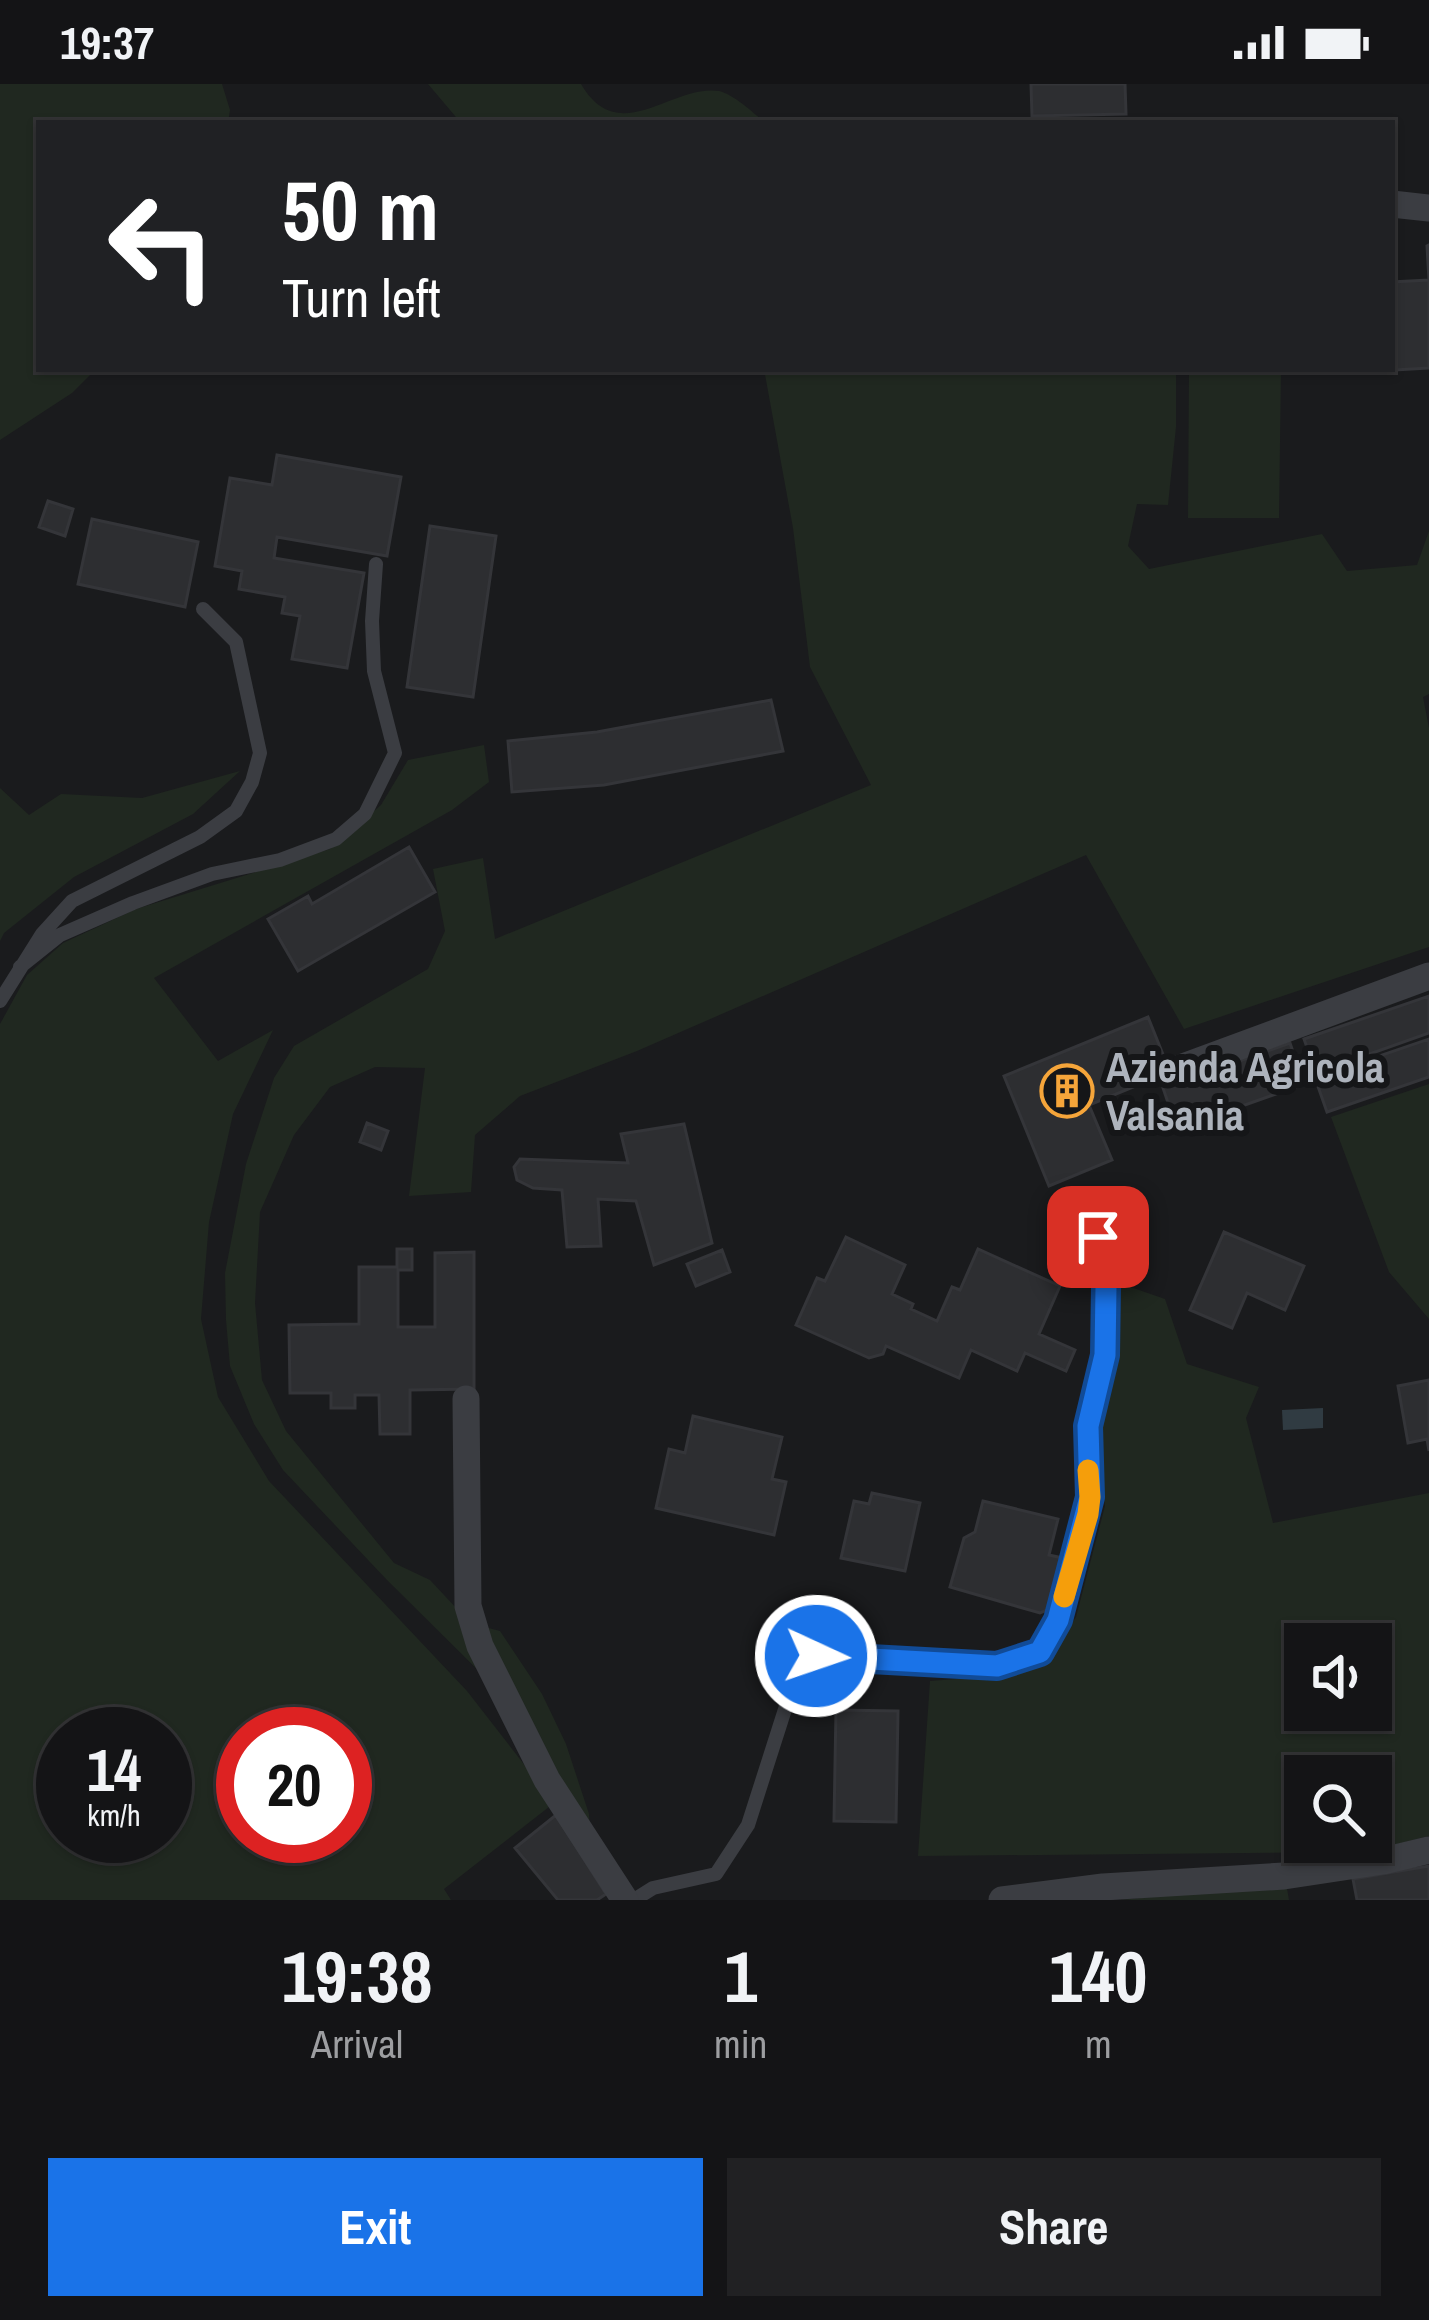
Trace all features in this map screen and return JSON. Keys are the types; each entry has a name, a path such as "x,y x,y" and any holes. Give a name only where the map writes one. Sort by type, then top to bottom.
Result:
{"street":[{"path":"1395,204 1429,208"},
{"path":"1175,1070 1429,976"},
{"path":"466,1399 468,1606 480,1646 547,1780 625,1900"},
{"path":"1002,1900 1103,1886 1284,1876 1383,1862 1429,1850"}],"lane":[{"path":"20,967 60,935 212,874 280,860 336,839 365,814 395,752 374,671 376,564"},
{"path":"0,1001 42,934 72,901 200,837 236,811 252,782 260,753 236,642 203,609"},
{"path":"634,1900 653,1888 716,1874 748,1825 795,1678 816,1656 997,1666 1040,1652 1058,1620 1090,1497 1088,1426 1105,1355 1106,1287 1098,1237"}],"shaded area":[{"path":"0,84 222,84 228,120 36,120 36,372 93,372 72,393 0,440"},
{"path":"428,84 581,84 596,103 612,112 629,113 701,91 719,91 762,120 458,120"},
{"path":"765,372 1176,372 1168,505 1137,504 1128,546 1149,569 1322,534 1347,571 1417,565 1429,531 1429,694 1423,697 1429,728 1429,947 1184,1029 1086,855 637,1051 520,1096 475,1135 471,1192 409,1196 425,1068 375,1067 330,1087 294,1135 260,1212 255,1303 262,1380 286,1431 394,1563 430,1580 458,1610 494,1686 283,1470 254,1424 230,1366 226,1320 225,1273 246,1164 274,1078 294,1046 428,969 445,931 433,869 483,858 495,939 871,785 810,667 793,528"},
{"path":"1189,372 1281,372 1279,518 1188,518"},
{"path":"484,745 489,782 452,810 154,978 218,1061 273,1030 233,1114 209,1222 201,1319 218,1397 269,1481 467,1691 554,1803 444,1889 451,1900 0,1900 0,1024 27,975 63,943 136,909 330,849 381,805 408,760"},
{"path":"240,771 193,814 74,877 0,941 0,788 29,815 61,794 142,798"},
{"path":"1429,1084 1429,1319 1389,1272 1331,1117"},
{"path":"1116,1282 1165,1299 1187,1364 1259,1387 1246,1418 1273,1523 1429,1493 1429,1836 1392,1845 1392,1755 1284,1755 1284,1853 918,1856 930,1681 994,1676 1047,1659 1076,1617 1105,1506 1099,1438 1113,1350"},
{"path":"1323,1408 1323,1428 1283,1430 1282,1410"},
{"path":"481,1626 500,1631 542,1694 566,1744 590,1831 555,1779"},
{"path":"1286,1883 1289,1900 1121,1900"}],"building":[{"path":"1031,84 1125,84 1126,114 1032,116"},
{"path":"1429,280 1429,368 1395,370 1395,282"},
{"path":"277,455 401,477 387,556 277,537 274,558 364,573 347,668 292,659 300,616 282,613 285,597 239,589 242,571 215,566 230,478 272,485"},
{"path":"48,501 73,509 65,536 39,527"},
{"path":"92,519 198,542 185,607 78,584"},
{"path":"430,526 496,536 473,697 407,687"},
{"path":"771,700 783,751 604,785 512,792 508,741 597,732"},
{"path":"409,847 435,892 298,971 268,919 308,896 312,904"},
{"path":"1429,996 1429,1033 1316,1073 1304,1039"},
{"name":"Azienda Agricola Valsania","path":"1148,1017 1170,1072 1089,1105 1112,1160 1049,1186 1004,1076"},
{"path":"1429,1039 1429,1077 1327,1112 1315,1078"},
{"path":"1290,1043 1304,1084 1177,1129 1163,1088"},
{"path":"367,1123 388,1131 381,1150 360,1142"},
{"path":"684,1124 712,1243 654,1265 636,1201 598,1199 601,1246 567,1247 562,1190 533,1188 517,1180 514,1167 520,1159 628,1163 621,1134"},
{"path":"1224,1232 1304,1266 1285,1310 1247,1293 1232,1328 1190,1310"},
{"path":"846,1237 905,1265 892,1294 937,1321 952,1287 960,1290 978,1249 1060,1286 1039,1334 1075,1350 1066,1371 1025,1353 1017,1371 971,1350 959,1378 886,1346 883,1354 869,1358 796,1325 817,1278 825,1281"},
{"path":"397,1249 412,1249 412,1270 398,1270 398,1327 435,1327 435,1253 474,1252 474,1389 410,1390 410,1434 380,1434 379,1395 355,1395 355,1408 331,1408 331,1393 290,1393 289,1325 359,1324 359,1267 397,1267"},
{"path":"722,1250 730,1272 696,1286 687,1264"},
{"path":"1429,1380 1429,1451 1427,1439 1408,1443 1398,1386"},
{"path":"693,1416 782,1437 772,1479 786,1482 774,1535 656,1508 669,1449 685,1453"},
{"path":"872,1493 920,1503 905,1571 841,1558 854,1501 869,1504"},
{"path":"983,1501 1058,1519 1049,1555 1067,1559 1055,1607 1040,1613 950,1587 964,1538 975,1532"},
{"path":"836,1710 898,1711 896,1822 834,1821"},
{"path":"556,1815 606,1894 597,1900 558,1900 515,1848"},
{"path":"1429,1866 1429,1900 1357,1900 1353,1879"}],"slow traffic":[{"path":"1064,1597 1088,1514 1088,1470"}],"place":[{"name":"Azienda Agricola Valsania","path":"1067,1091"}],"route":[{"path":"816,1656 997,1666 1040,1652 1058,1620 1088,1514 1088,1426 1105,1355 1106,1287 1098,1237"}]}
